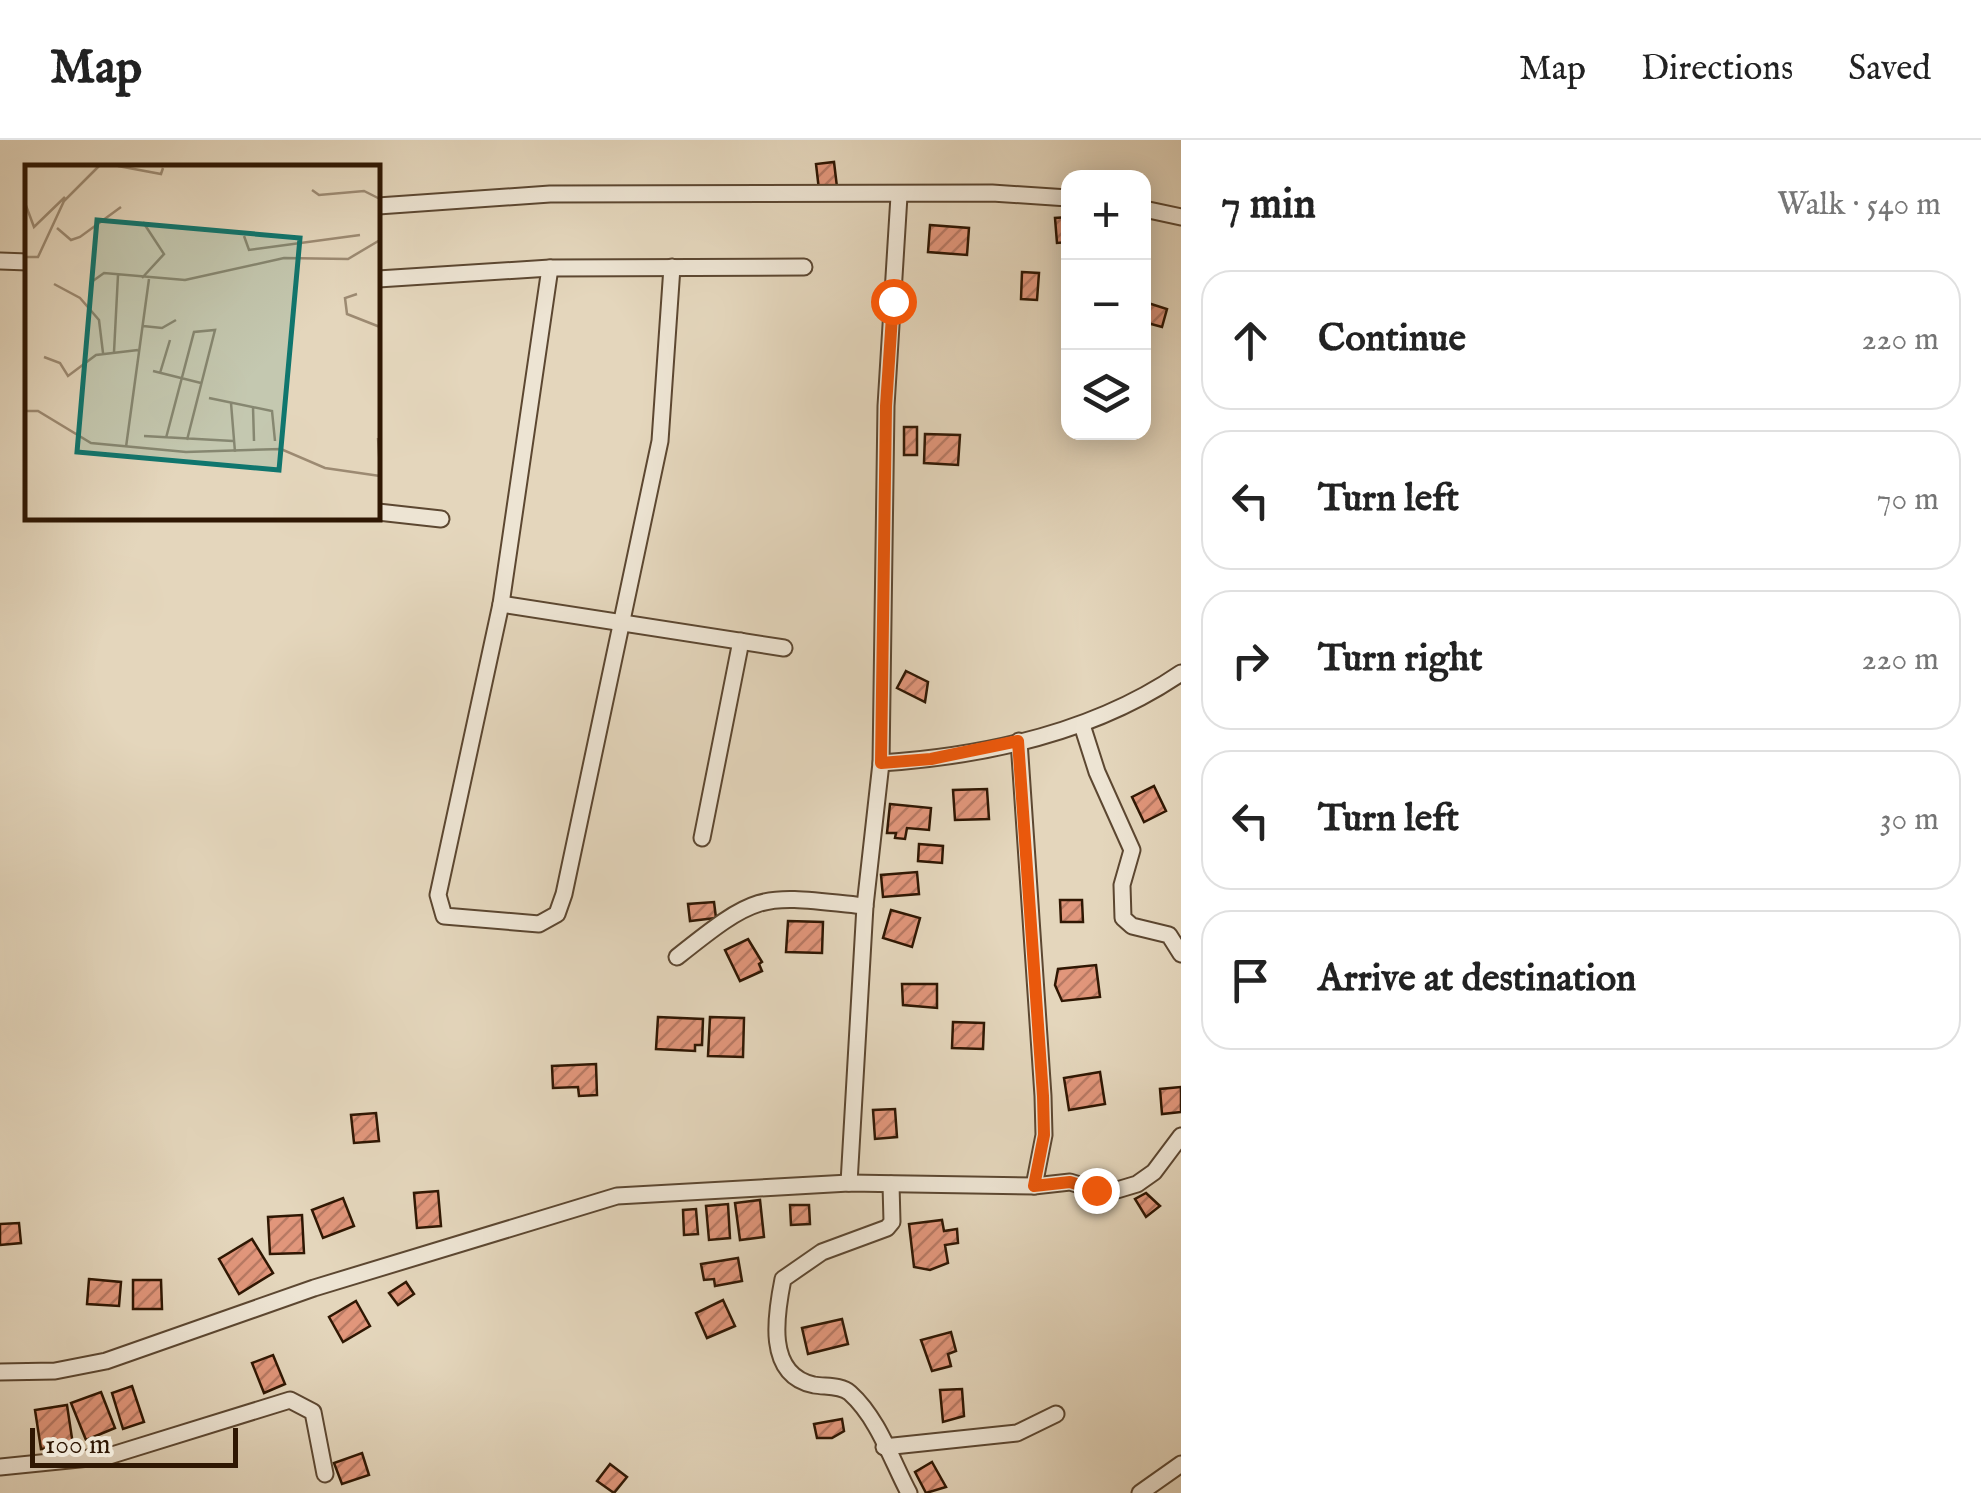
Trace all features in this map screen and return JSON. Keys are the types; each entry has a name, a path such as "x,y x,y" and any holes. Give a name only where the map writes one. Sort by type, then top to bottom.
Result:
{"street":[{"path":"380,206 550,194 992,193 1061,198"},
{"path":"849,1182 865,906 881,763 886,406 900,196"},
{"path":"1151,211 1181,217"},
{"path":"0,261 25,262"},
{"path":"550,268 501,604 438,895 444,916 539,924 558,914 660,441 672,267"},
{"path":"380,279 550,268 804,267"},
{"path":"380,512 441,519"},
{"path":"501,604 784,648"},
{"path":"702,838 741,641"},
{"path":"881,763 931,759 1082,725 1120,710 1181,673"},
{"path":"1082,725 1096,772 1132,850 1122,886 1123,918 1132,926 1168,935 1181,954"},
{"path":"1018,741 1043,1096 1044,1135 1034,1186"},
{"path":"676,957 751,903 784,898 865,906"},
{"path":"0,1372 54,1371 106,1362 314,1288 618,1196 849,1182 1034,1186 1070,1182 1117,1190 1138,1184 1154,1172 1181,1136"},
{"path":"891,1184 892,1222 798,1266 783,1279 776,1322 783,1363 796,1378 812,1385 848,1390 869,1416 910,1493"},
{"path":"0,1466 110,1456 290,1400 314,1412 324,1474"},
{"path":"884,1447 1017,1433 1056,1414"},
{"path":"1140,1493 1181,1464"}],"building":[{"path":"834,162 837,187 819,190 816,164"},
{"path":"1055,218 1061,218 1061,243 1057,243"},
{"path":"930,225 969,228 967,255 928,252"},
{"path":"1022,272 1039,273 1037,300 1021,299"},
{"path":"1151,304 1167,309 1162,327 1151,324"},
{"path":"904,427 917,427 917,455 904,455"},
{"path":"925,434 960,435 958,465 924,463"},
{"path":"906,671 928,682 925,702 897,688"},
{"path":"1154,786 1166,811 1144,822 1132,797"},
{"path":"987,789 989,819 955,820 953,790"},
{"path":"890,804 931,808 929,830 907,828 905,839 887,833"},
{"path":"919,844 943,846 942,863 918,861"},
{"path":"917,872 919,894 883,897 881,875"},
{"path":"1060,900 1082,900 1083,922 1061,922"},
{"path":"714,902 716,918 690,921 688,904"},
{"path":"891,910 920,918 912,947 883,938"},
{"path":"788,921 823,922 822,953 786,952"},
{"path":"748,939 762,962 762,971 740,981 725,950"},
{"path":"1096,965 1100,997 1062,1001 1055,985 1058,969"},
{"path":"902,984 937,984 937,1008 903,1005"},
{"path":"658,1017 703,1019 702,1045 695,1045 695,1051 656,1049"},
{"path":"710,1017 744,1018 743,1057 708,1056"},
{"path":"953,1022 984,1023 983,1049 952,1048"},
{"path":"596,1064 597,1095 579,1096 578,1087 553,1088 552,1066"},
{"path":"1100,1072 1105,1104 1069,1110 1064,1078"},
{"path":"1181,1087 1181,1112 1162,1114 1160,1089"},
{"path":"895,1109 897,1137 875,1139 873,1110"},
{"path":"376,1113 379,1141 354,1143 351,1115"},
{"path":"438,1191 441,1226 417,1228 414,1193"},
{"path":"1146,1193 1160,1206 1146,1217 1135,1199"},
{"path":"343,1198 354,1226 323,1238 312,1210"},
{"path":"760,1200 764,1237 740,1240 735,1203"},
{"path":"728,1204 730,1238 709,1240 706,1206"},
{"path":"790,1205 809,1205 810,1224 791,1225"},
{"path":"696,1209 698,1234 684,1235 683,1210"},
{"path":"302,1215 304,1253 270,1254 268,1217"},
{"path":"942,1220 944,1231 957,1229 958,1243 945,1245 948,1263 930,1270 914,1267 909,1224"},
{"path":"19,1223 21,1243 0,1245 0,1224"},
{"path":"252,1239 273,1273 239,1294 219,1259"},
{"path":"738,1258 742,1281 715,1286 714,1279 704,1280 701,1264"},
{"path":"89,1279 121,1282 119,1306 87,1304"},
{"path":"133,1280 161,1280 162,1309 133,1309"},
{"path":"406,1282 414,1294 398,1305 389,1293"},
{"path":"723,1300 735,1326 707,1338 696,1313"},
{"path":"356,1301 370,1326 343,1342 329,1317"},
{"path":"842,1319 848,1344 808,1354 802,1328"},
{"path":"951,1332 956,1351 948,1354 951,1366 932,1371 921,1340"},
{"path":"273,1355 285,1384 264,1393 252,1363"},
{"path":"132,1386 144,1422 123,1429 112,1393"},
{"path":"962,1389 964,1416 943,1422 940,1390"},
{"path":"101,1392 115,1428 86,1440 71,1403"},
{"path":"67,1405 73,1445 41,1449 35,1410"},
{"path":"842,1419 844,1431 832,1438 817,1438 814,1424"},
{"path":"362,1453 369,1475 342,1484 334,1463"},
{"path":"932,1462 946,1487 926,1493 915,1472"},
{"path":"610,1464 627,1477 614,1493 597,1481"}],"route":[{"path":"893,301 886,406 881,763 957,755 1018,741 1043,1096 1044,1135 1034,1186 1070,1182 1096,1190"}]}
